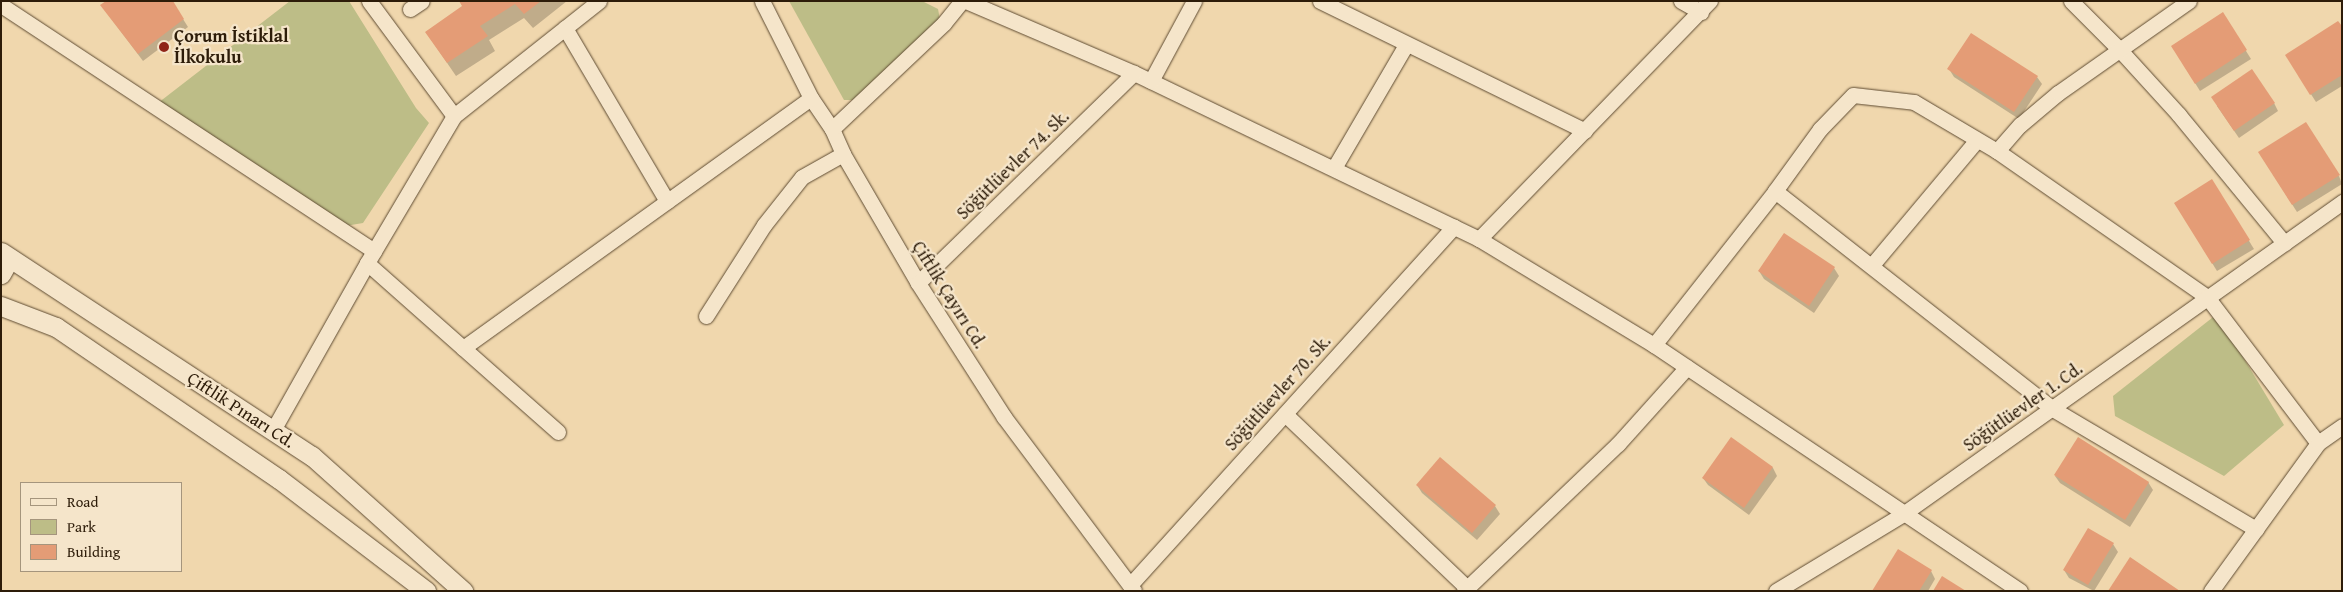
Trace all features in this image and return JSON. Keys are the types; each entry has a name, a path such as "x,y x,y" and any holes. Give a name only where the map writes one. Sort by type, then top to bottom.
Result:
{"street":[{"path":"369,1 454,116"},
{"path":"273,430 454,116 599,1"},
{"name":"Çiftlik Çayırı Cd.","path":"762,1 811,98 832,129 843,154 918,283 1004,417 1132,588"},
{"path":"832,129 944,23 962,1"},
{"path":"966,1 1134,73 1479,239 1654,345 2020,591"},
{"path":"1151,81 1194,1"},
{"path":"1320,1 1406,45 1585,131"},
{"path":"1681,1 1706,7"},
{"path":"2071,1 2119,49 2179,115 2284,243"},
{"path":"1997,151 2020,125 2058,93 2189,1"},
{"path":"1,5 371,257 463,348 558,432"},
{"path":"1479,239 1706,7"},
{"path":"565,28 667,201"},
{"path":"1334,168 1406,45"},
{"name":"Söğütlüevler 74. Sk.","path":"918,283 1134,73"},
{"path":"1654,345 1775,191 1820,129 1853,95 1914,102 1997,151 2207,298 2318,442"},
{"path":"463,348 811,98"},
{"path":"1872,265 1977,140"},
{"path":"706,316 764,225 802,177 843,154"},
{"path":"1775,191 1872,265 2053,409 2256,529"},
{"name":"Söğütlüevler 1. Cd.","path":"1776,591 1903,514 2342,202"},
{"name":"Söğütlüevler 70. Sk.","path":"1132,588 1285,414 1454,227"},
{"name":"Çiftlik Pınarı Cd.","path":"4,262 312,456 463,591"},
{"name":"Çiftlik Pınarı Cd.","path":"1,306 56,327 279,479 426,591"},
{"path":"1285,414 1466,589 1618,444 1687,367"},
{"path":"2211,591 2318,442 2342,426"}],"green space":[{"path":"290,1 349,1 416,108 429,123 363,223 345,226 158,103"},
{"path":"789,1 922,1 938,9 940,20 859,100 844,100"},
{"path":"2217,314 2284,425 2224,476 2115,416 2113,396"}],"building":[{"path":"106,1 173,1 184,19 138,54 100,5"},
{"path":"459,1 541,1 524,14 515,4 480,26 488,36 447,63 425,32 462,6"},
{"path":"2223,12 2247,50 2195,84 2171,46"},
{"path":"2338,21 2342,26 2342,75 2310,95 2285,55"},
{"path":"1971,33 2038,76 2014,112 1947,69"},
{"path":"2252,69 2275,103 2234,131 2211,97"},
{"path":"2306,122 2340,175 2292,205 2258,152"},
{"path":"2212,179 2250,240 2212,264 2174,203"},
{"path":"1784,233 1835,267 1809,306 1758,271"},
{"path":"1731,437 1773,467 1744,508 1702,478"},
{"path":"2078,437 2149,482 2125,520 2054,475"},
{"path":"1440,457 1496,505 1472,533 1416,485"},
{"path":"2088,528 2114,543 2088,585 2063,570"},
{"path":"1898,549 1932,570 1919,591 1872,591"},
{"path":"2130,557 2180,591 2108,591"},
{"path":"1942,576 1966,591 1933,591"}],"place":[{"name":"Çorum İstiklal İlkokulu","path":"164,47"}]}
